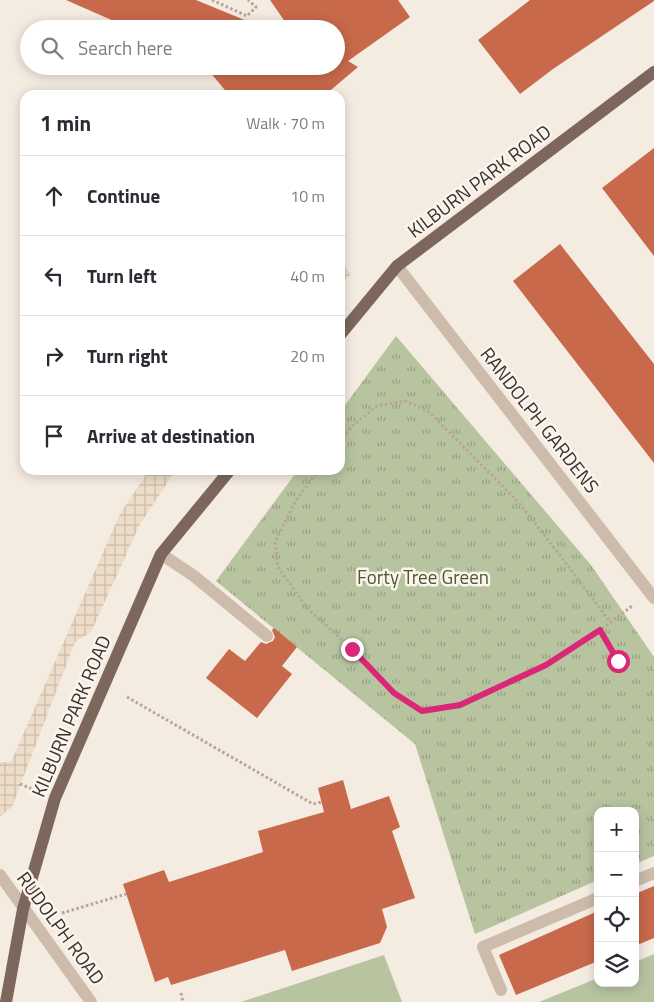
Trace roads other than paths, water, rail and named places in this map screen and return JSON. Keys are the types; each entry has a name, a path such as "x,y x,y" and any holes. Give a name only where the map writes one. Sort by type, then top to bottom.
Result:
{"main road":[{"name":"KILBURN PARK ROAD","path":"345,329 397,266 654,72"},
{"name":"KILBURN PARK ROAD","path":"6,1002 23,910 55,798 161,554 226,475"}],"street":[{"name":"RANDOLPH GARDENS","path":"397,266 654,598"},
{"path":"161,554 194,576 267,636"},
{"path":"639,879 654,873"},
{"name":"RUDOLPH ROAD","path":"0,875 23,910 91,1002"},
{"path":"501,990 483,947 594,900"}],"park label":[{"name":"Forty Tree Green","path":"423,577"}]}
